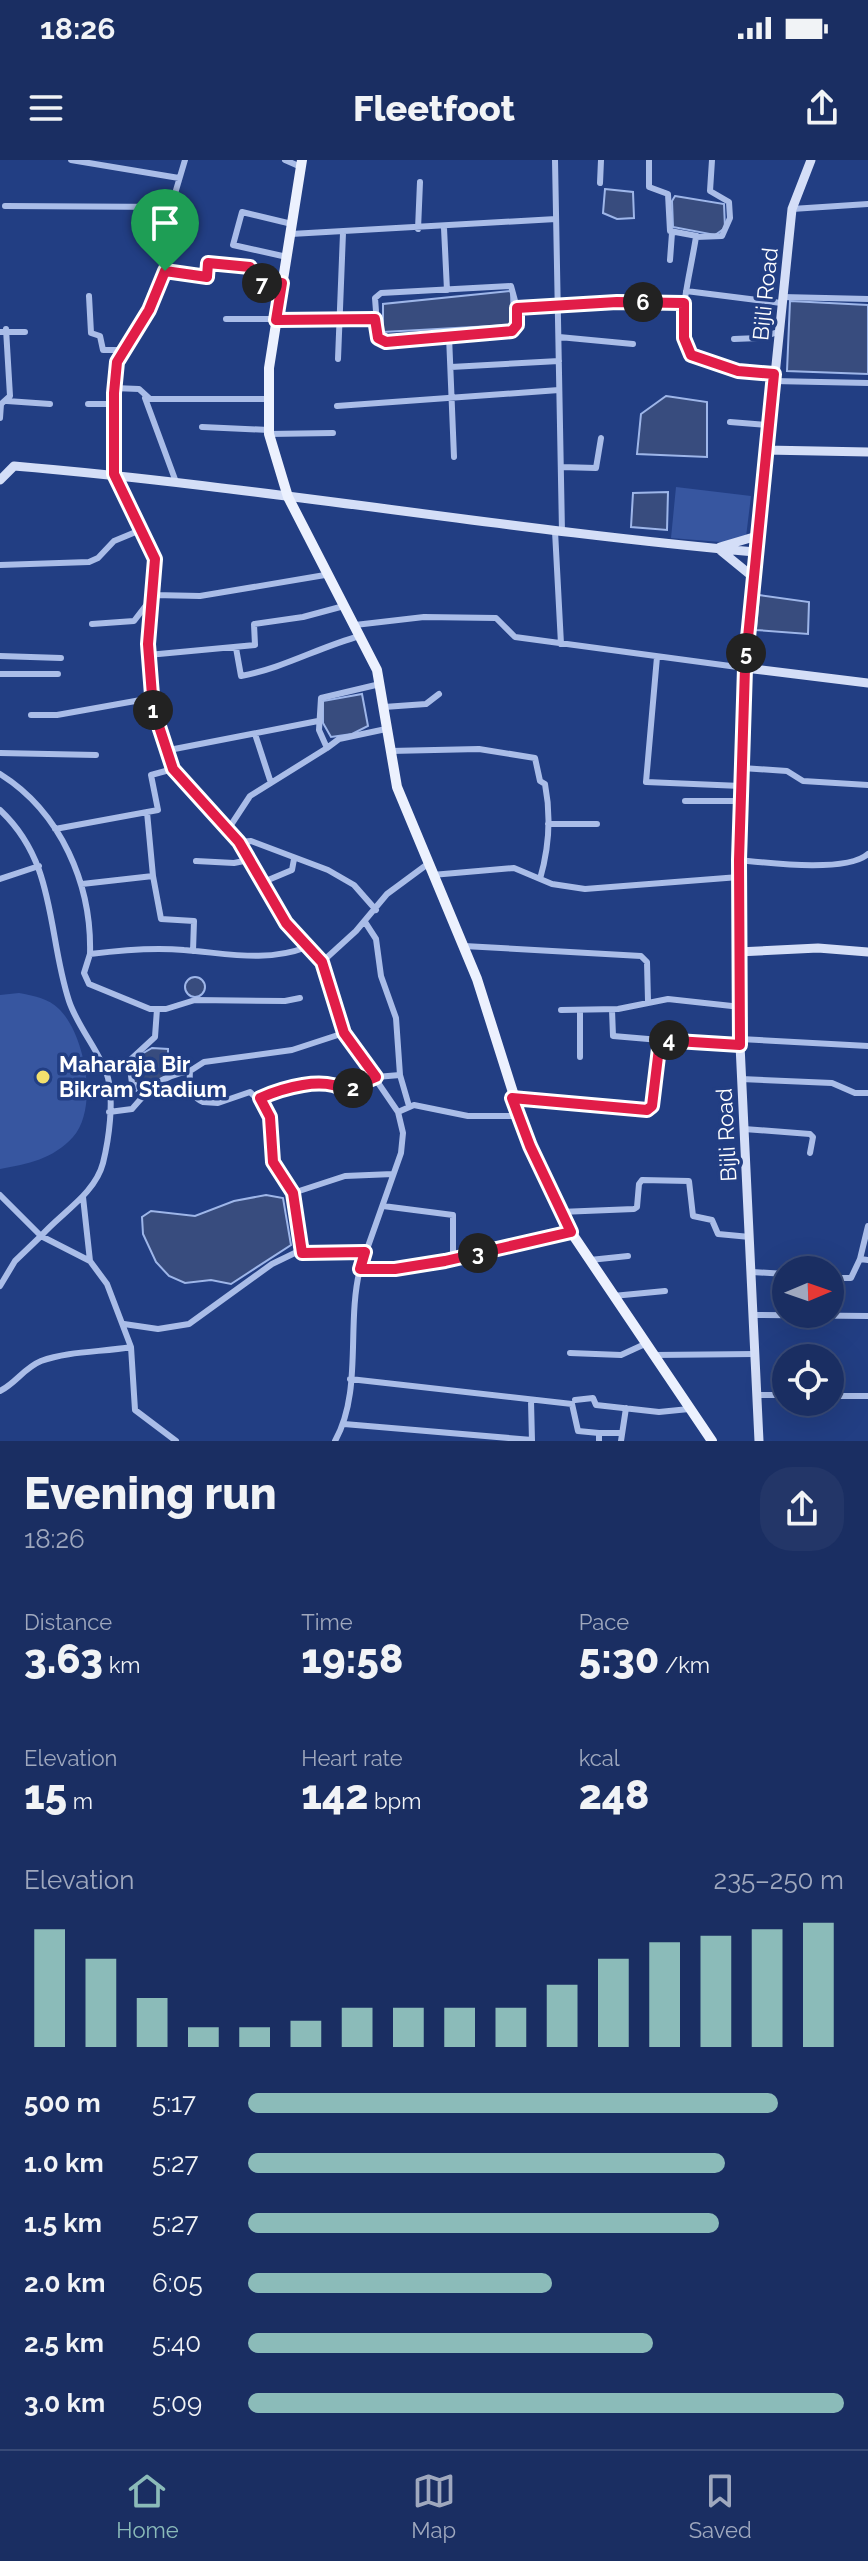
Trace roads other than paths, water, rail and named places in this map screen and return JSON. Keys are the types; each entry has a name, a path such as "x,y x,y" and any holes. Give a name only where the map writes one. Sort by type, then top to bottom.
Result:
{"main road":[{"path":"302,163 276,320 269,399 269,432 288,497 325,575 355,625 380,684 397,787 464,946 512,1098 560,1212 712,1441"}],"street":[{"path":"71,160 179,178"},
{"path":"185,160 171,207 165,271 149,310 123,350 114,388 114,474 155,559 148,655 152,698 164,751 173,769 239,842 286,923 322,962 344,1033 398,1112 403,1142 360,1269 353,1311 350,1379 344,1424 335,1441"},
{"path":"285,160 302,163"},
{"path":"555,160 561,644"},
{"path":"600,183 601,160"},
{"path":"649,160 648,184 668,194 672,233 670,260"},
{"path":"672,233 722,236 730,218 729,202 710,191 712,160"},
{"name":"Bijli Road","path":"759,1441 741,1079 738,952 745,668 792,209 811,160"},
{"path":"418,229 420,182"},
{"path":"792,209 868,204"},
{"path":"5,206 171,207"},
{"path":"287,257 236,246 234,242 242,212 291,229 343,233 556,219"},
{"path":"444,228 447,290"},
{"path":"338,359 343,233"},
{"path":"697,236 684,303 684,338 691,355 738,371 774,378 868,383"},
{"path":"165,271 207,277 208,263 250,267 259,282 282,283"},
{"path":"511,286 517,308 517,325 512,331 449,336 382,341 377,334 375,319 378,293 511,286"},
{"path":"686,291 782,300 868,299"},
{"path":"89,296 91,333 100,336 103,350 123,350"},
{"path":"517,308 684,303"},
{"path":"226,319 375,319"},
{"path":"7,401 4,331 25,332"},
{"path":"734,339 753,339 778,332"},
{"path":"449,336 454,457"},
{"path":"559,337 633,344"},
{"path":"451,367 559,361"},
{"path":"114,388 137,388 145,398 176,482"},
{"path":"337,406 559,390"},
{"path":"145,398 269,399"},
{"path":"0,418 1,404 7,401 50,404"},
{"path":"88,404 114,404"},
{"path":"730,422 768,425"},
{"path":"202,427 333,433"},
{"path":"561,467 599,467 601,438"},
{"path":"765,450 868,452"},
{"path":"0,480 5,465 114,474 639,543 755,552"},
{"path":"0,565 89,562 98,558 114,541 143,529"},
{"path":"717,548 757,536"},
{"path":"717,548 753,577"},
{"path":"154,595 200,596 325,575"},
{"path":"92,624 134,621 154,595"},
{"path":"148,655 236,648 257,643 254,624 303,617 344,606"},
{"path":"355,625 424,617 496,618 511,636 868,683"},
{"path":"236,648 241,676 288,664 310,651 360,636"},
{"path":"0,656 61,658"},
{"path":"657,657 646,782 741,786"},
{"path":"0,674 58,674"},
{"path":"327,748 318,721 321,698 380,684"},
{"path":"384,707 426,704 439,694"},
{"path":"31,715 57,715 152,698"},
{"path":"164,751 318,721"},
{"path":"227,831 244,803 339,739 386,729"},
{"path":"255,734 271,783"},
{"path":"390,751 479,749 530,755 536,761 540,781 545,784 548,824 540,879"},
{"path":"0,753 96,755"},
{"path":"742,768 787,771 803,781 868,785"},
{"path":"55,829 158,810 151,775 173,769"},
{"path":"0,774 55,829 72,856 91,924 90,954 84,973 89,984 141,1007 157,1009 195,1000 285,1001 300,998"},
{"path":"685,801 741,801"},
{"path":"0,810 16,825 39,866 70,1005 107,1074 109,1112 103,1164 83,1197 15,1261 0,1286"},
{"path":"147,812 161,919 194,921 193,951"},
{"path":"548,824 597,824"},
{"path":"239,842 251,841 328,870 354,885 376,910"},
{"path":"739,860 791,865 855,861 868,854"},
{"path":"261,883 292,870 294,859"},
{"path":"196,861 234,863 249,860"},
{"path":"322,962 365,922 397,886 429,863"},
{"path":"0,879 39,866"},
{"path":"432,875 514,868 540,879 585,889 739,877"},
{"path":"82,884 153,876"},
{"path":"365,922 376,939 381,976 396,1018 400,1075 409,1106"},
{"path":"464,946 641,956 647,962 648,1001"},
{"path":"90,954 193,951 250,957 307,947"},
{"path":"738,952 818,948 868,952"},
{"path":"561,1010 612,1010 648,1001 674,999 741,1007"},
{"path":"145,1092 132,1083 129,1061 155,1037 157,1009"},
{"path":"580,1010 580,1057"},
{"path":"612,1010 613,1036 868,1046"},
{"path":"109,1112 132,1109 145,1092 204,1062 292,1050 344,1033"},
{"path":"512,1098 650,1109 660,1040"},
{"path":"190,1071 191,1087 203,1102 218,1103 250,1092 260,1098 270,1117 273,1162 293,1193 304,1254 365,1252"},
{"path":"260,1098 282,1088 310,1084 337,1086 345,1090 376,1077 400,1075"},
{"path":"741,1079 832,1083 855,1093 868,1093"},
{"path":"398,1112 409,1106 483,1117 519,1116"},
{"path":"744,1129 810,1134 813,1137 810,1153"},
{"path":"293,1193 345,1176 393,1174"},
{"path":"560,1212 634,1209 642,1180 689,1181 691,1215 712,1220 718,1234 750,1237"},
{"path":"0,1195 41,1236 90,1261 107,1284 131,1347 135,1410 176,1441"},
{"path":"83,1197 90,1261"},
{"path":"383,1206 453,1215 453,1253"},
{"path":"844,1278 851,1278 864,1259 868,1226"},
{"path":"360,1269 395,1269 571,1232"},
{"path":"438,1261 453,1253 555,1236"},
{"path":"124,1324 158,1329 189,1324 272,1264 301,1250"},
{"path":"590,1260 628,1256"},
{"path":"752,1272 772,1273"},
{"path":"613,1296 665,1291"},
{"path":"753,1315 868,1316"},
{"path":"570,1353 621,1355 645,1344"},
{"path":"0,1391 12,1385 25,1370 44,1360 131,1347"},
{"path":"653,1355 755,1354"},
{"path":"350,1379 572,1404 578,1431 599,1437 622,1433"},
{"path":"756,1395 772,1395"},
{"path":"844,1396 868,1396"},
{"path":"575,1400 593,1398 596,1405 669,1412 689,1409"},
{"path":"344,1424 532,1440 531,1401"},
{"path":"621,1441 626,1408"}],"place":[{"name":"Maharaja Bir Bikram Stadium","path":"43,1077"}]}
